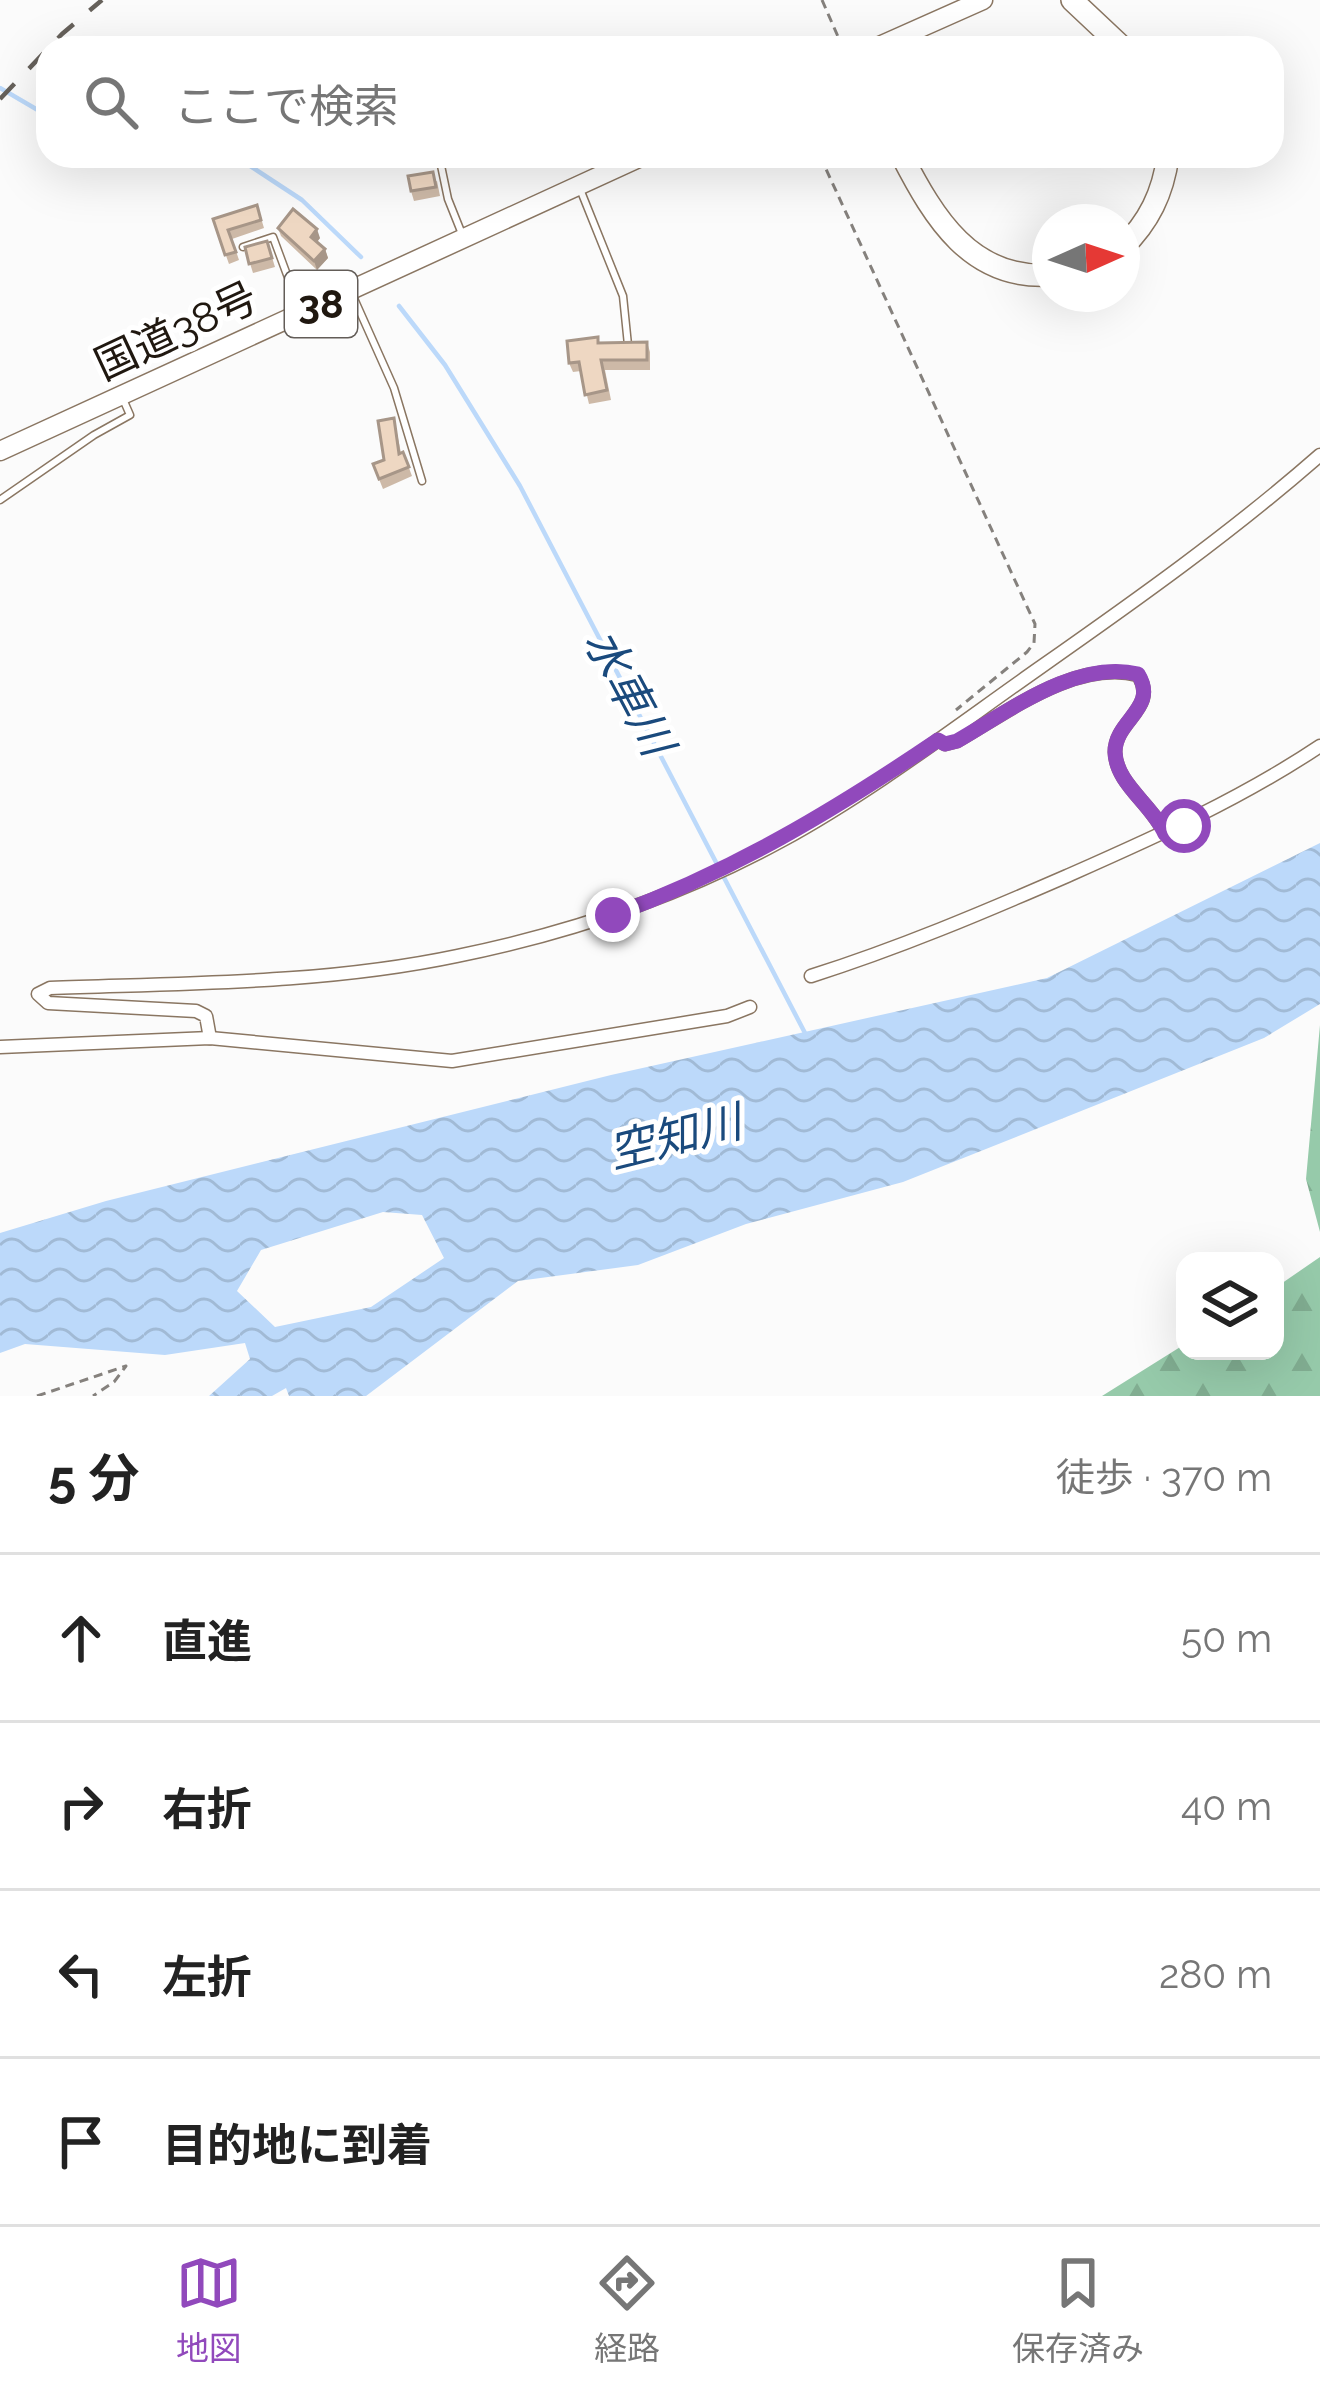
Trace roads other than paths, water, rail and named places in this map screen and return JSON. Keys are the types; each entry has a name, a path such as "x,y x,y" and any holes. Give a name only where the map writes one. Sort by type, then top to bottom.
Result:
{"highway":[{"path":"902,36 982,0"},
{"path":"1072,0 1111,36"},
{"name":"国道38号","path":"0,452 617,168"},
{"path":"908,168 956,242 1000,270 1032,276"},
{"path":"1140,228 1157,201 1165,168"}],"street":[{"path":"210,1038 206,1016 196,1011 48,1003 38,994 50,988 319,976 389,968 476,952 655,899 740,862 822,817 938,740 1215,543 1320,455"},
{"path":"938,740 945,744 957,741 1065,682 1096,673 1138,674 1145,698 1116,742 1115,757 1119,772 1145,801 1165,834"},
{"path":"811,976 906,946 1165,834 1258,788 1320,746"},
{"path":"0,1047 210,1038 475,1060 727,1016 750,1007"}],"lane":[{"path":"442,168 463,238"},
{"path":"579,186 617,274 628,345"},
{"path":"243,248 273,237 301,313"},
{"path":"350,291 394,388 422,481"},
{"path":"0,500 130,415 122,396"}],"water":[{"name":"空知川","path":"1320,843 1320,1004 1264,1038 903,1182 746,1224 638,1265 518,1281 366,1396 289,1396 286,1388 272,1396 209,1396 250,1359 245,1343 165,1355 25,1344 0,1353 0,1233 106,1201 611,1075 1047,978","holes":["383,1212 422,1215 444,1258 371,1307 275,1327 237,1291 261,1250"]}],"waterway":[{"name":"水車川","path":"0,88 36,109"},
{"name":"水車川","path":"253,168 302,200 361,257"},
{"name":"水車川","path":"399,306 445,365 520,486 805,1033"}],"railway":[{"path":"60,36 102,0"},
{"path":"0,99 36,61"}]}
